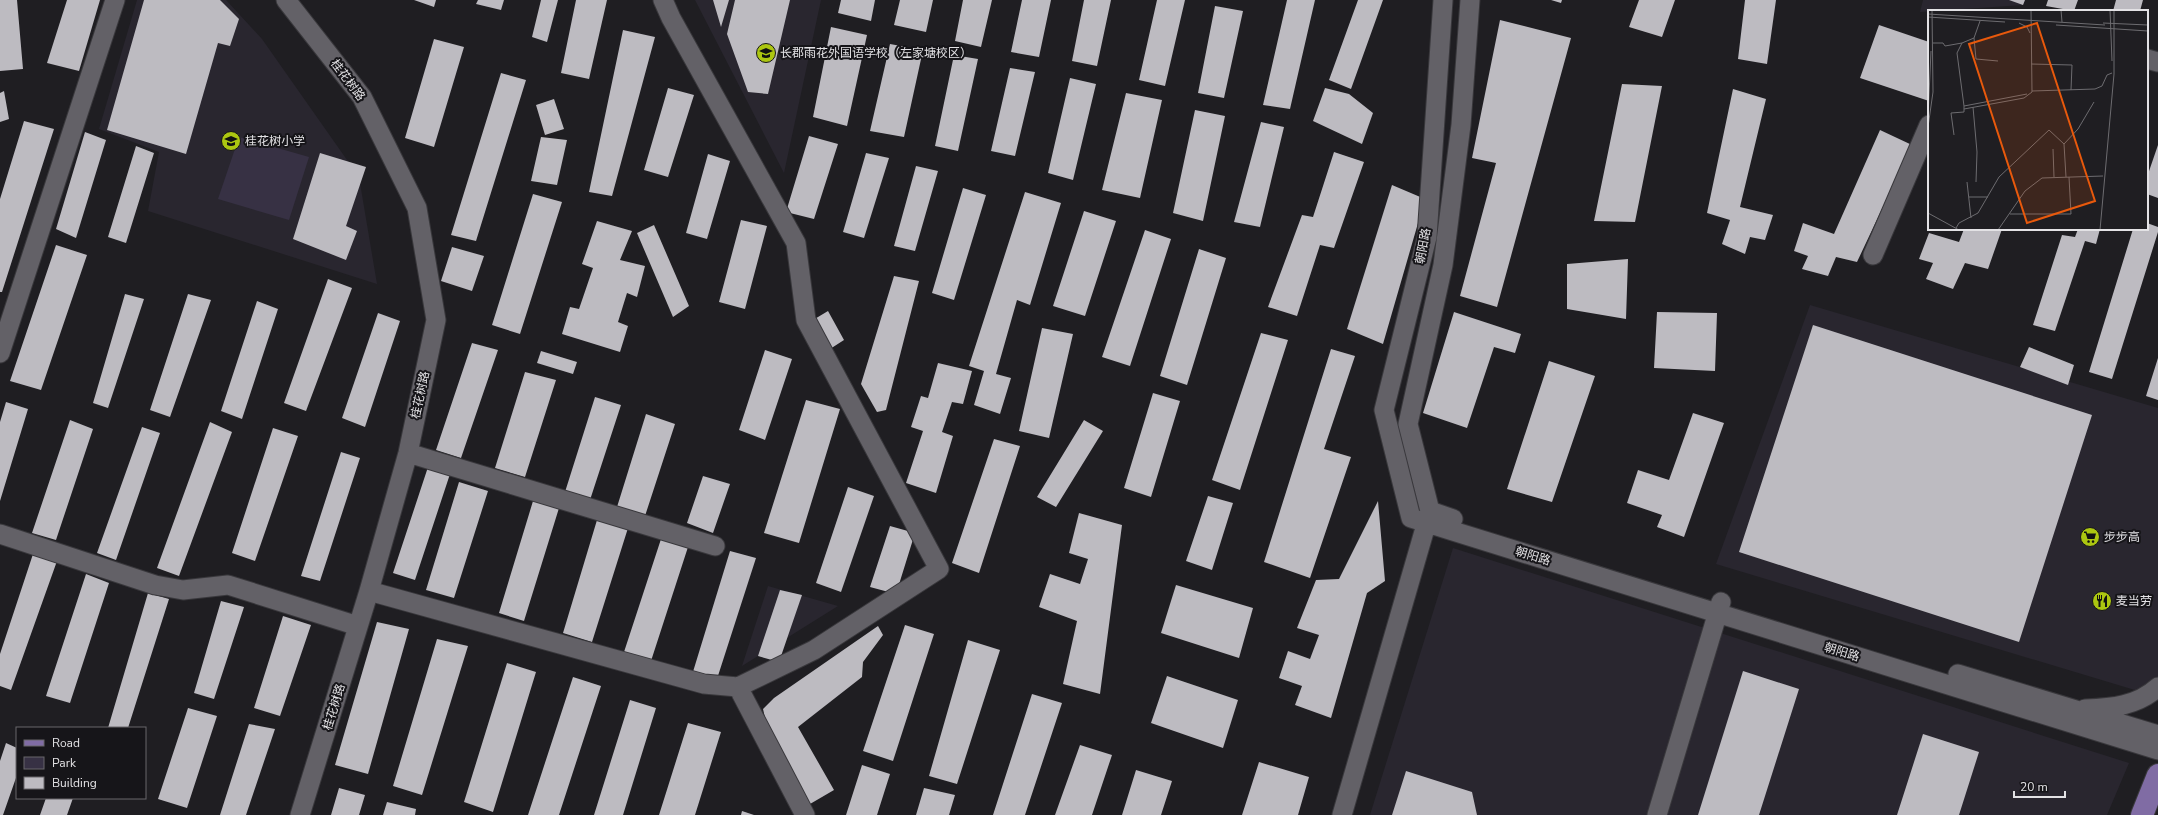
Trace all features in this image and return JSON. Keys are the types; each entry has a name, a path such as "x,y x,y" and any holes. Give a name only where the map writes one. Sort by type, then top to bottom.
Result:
{"main road":[{"path":"2142,815 2158,775"}],"street":[{"path":"0,353 115,0"},
{"name":"桂花树路","path":"286,0 362,97 417,208 436,320 408,453 369,591 300,815"},
{"path":"369,591 704,684 738,687 814,650 939,569 806,320 796,243 671,18 663,0"},
{"name":"朝阳路","path":"1443,0 1427,237 1384,410 1411,518 1428,517 1720,608 2158,750"},
{"name":"朝阳路","path":"1428,517 1408,424 1443,265 1460,125 1470,0"},
{"path":"2148,59 2158,62"},
{"path":"1873,255 1928,127"},
{"path":"408,453 715,546"},
{"path":"1342,815 1428,517"},
{"path":"0,534 155,585 183,590 228,585 358,626"},
{"path":"1657,815 1720,608"},
{"name":"朝阳路","path":"1720,608 2158,735"},
{"path":"738,687 805,815"},
{"path":"2068,708 2122,706 2146,698 2158,687"}],"shaded area":[{"name":"桂花树小学","path":"137,0 226,0 262,39 359,177 377,284 148,211 159,152 99,129"},
{"name":"长郡雨花外国语学校（左家塘校区）","path":"695,0 821,0 784,173"},
{"path":"1923,0 2025,0 2023,5 1928,10 1928,11 1920,12"},
{"path":"1810,305 2158,408 2158,697 1716,564"},
{"path":"1453,548 2129,763 2107,815 1370,815"},
{"path":"768,586 838,606 742,666"}],"green space":[{"path":"239,137 309,157 289,220 218,199"}],"building":[{"path":"0,0 17,0 23,69 0,71"},
{"path":"67,0 100,0 79,71 47,63"},
{"path":"144,0 220,0 239,19 230,46 218,43 186,154 107,130"},
{"path":"414,0 436,0 434,7"},
{"path":"478,0 504,0 501,10 476,4"},
{"path":"541,0 558,0 547,42 532,37"},
{"path":"576,0 607,0 589,79 561,73"},
{"path":"713,0 729,0 721,27"},
{"path":"735,0 790,0 768,94 748,92 727,34"},
{"path":"841,0 875,0 871,21 838,13"},
{"path":"900,0 933,0 926,32 894,25"},
{"path":"963,0 992,0 981,47 955,41"},
{"path":"1022,0 1051,0 1039,57 1011,52"},
{"path":"1084,0 1111,0 1097,66 1072,61"},
{"path":"1157,0 1185,0 1165,86 1139,80"},
{"path":"1287,0 1315,0 1290,109 1263,105"},
{"path":"1358,0 1383,0 1351,89 1329,80"},
{"path":"1551,0 1562,0 1561,3"},
{"path":"1639,0 1675,0 1662,37 1629,27"},
{"path":"1745,0 1776,0 1767,64 1738,59"},
{"path":"2009,0 2025,0 2023,5"},
{"path":"2048,0 2078,0 2074,10 2046,6"},
{"path":"2116,0 2143,0 2140,10 2113,10"},
{"path":"1215,6 1243,11 1224,98 1198,93"},
{"path":"1500,20 1571,38 1497,307 1460,296 1496,163 1472,158"},
{"path":"1879,25 1928,42 1928,101 1860,78"},
{"path":"831,27 867,35 847,126 813,117"},
{"path":"623,30 655,37 612,196 589,192"},
{"path":"434,39 464,47 434,147 405,138"},
{"path":"890,44 923,50 904,137 870,131"},
{"path":"954,55 978,59 958,151 935,146"},
{"path":"1010,68 1035,72 1015,156 991,151"},
{"path":"501,73 526,80 476,241 451,235"},
{"path":"1070,78 1096,84 1073,180 1048,173"},
{"path":"1622,84 1662,86 1635,222 1594,221"},
{"path":"668,88 694,95 668,177 644,170"},
{"path":"1325,88 1349,94 1373,113 1362,144 1313,121"},
{"path":"1733,89 1766,99 1740,207 1773,215 1765,240 1750,237 1745,254 1722,244 1730,220 1707,213"},
{"path":"4,91 9,119 0,122 0,93"},
{"path":"1126,93 1162,100 1140,198 1102,190"},
{"path":"554,99 564,129 545,135 536,105"},
{"path":"1195,110 1225,116 1203,221 1173,213"},
{"path":"24,121 54,129 2,292 0,292 0,199"},
{"path":"1261,122 1284,127 1260,227 1234,222"},
{"path":"1880,130 1912,145 1857,262 1836,257 1828,276 1802,269 1808,256 1794,251 1803,223 1834,234"},
{"path":"85,132 106,140 76,238 56,229"},
{"path":"809,136 838,144 814,219 786,212"},
{"path":"541,137 567,140 557,185 531,181"},
{"path":"2158,145 2158,198 2148,194 2148,174"},
{"path":"136,146 154,153 126,243 108,237"},
{"path":"1334,152 1364,162 1334,248 1320,245 1297,316 1268,307 1302,215 1313,217"},
{"path":"320,153 366,167 346,226 357,231 346,260 293,239"},
{"path":"866,153 889,158 864,238 843,232"},
{"path":"708,154 730,161 707,239 686,233"},
{"path":"916,166 938,171 915,251 894,246"},
{"path":"1392,185 1425,199 1383,344 1347,329"},
{"path":"963,188 986,195 954,300 932,293"},
{"path":"1025,192 1061,203 1030,305 1017,300 996,374 1011,378 1000,414 974,405 984,371 969,366"},
{"path":"533,194 562,202 520,334 492,325"},
{"path":"1084,211 1116,221 1085,316 1053,306"},
{"path":"741,220 767,226 745,309 719,302"},
{"path":"597,221 632,231 620,260 645,266 637,297 627,293 618,322 628,326 620,352 562,334 570,307 579,309 593,268 582,264"},
{"path":"2148,223 2158,227 2158,232 2112,379 2089,372 2133,230 2148,230"},
{"path":"654,225 689,306 673,317 637,233"},
{"path":"1145,230 1171,239 1130,366 1102,357"},
{"path":"1964,230 2002,230 1988,269 1965,263 1953,289 1926,279 1933,263 1919,259 1929,233 1959,242"},
{"path":"2078,230 2100,230 2096,244 2085,241 2055,331 2033,325 2062,235 2075,237"},
{"path":"56,245 87,255 41,390 10,381"},
{"path":"452,247 484,256 472,291 441,281"},
{"path":"1199,249 1226,258 1187,385 1160,376"},
{"path":"1628,259 1626,319 1567,309 1567,264"},
{"path":"894,276 919,281 886,410 877,412 861,384"},
{"path":"328,279 352,288 306,411 284,403"},
{"path":"125,294 144,299 108,408 93,403"},
{"path":"188,294 211,300 170,417 150,410"},
{"path":"257,301 278,309 242,419 221,411"},
{"path":"828,311 844,340 830,349 813,320"},
{"path":"1454,312 1521,334 1515,353 1494,347 1467,428 1423,413"},
{"path":"1657,312 1717,313 1715,371 1654,368"},
{"path":"378,313 400,321 365,427 342,418"},
{"path":"1813,325 2092,415 2019,642 1739,552"},
{"path":"1042,328 1073,334 1049,438 1019,431"},
{"path":"1261,333 1288,340 1240,490 1212,480"},
{"path":"472,343 498,350 461,458 436,450"},
{"path":"2029,347 2074,365 2068,385 2020,367"},
{"path":"1331,349 1355,356 1324,449 1351,457 1310,578 1264,562"},
{"path":"765,350 792,359 765,440 739,430"},
{"path":"541,351 577,362 573,374 537,363"},
{"path":"2158,358 2158,400 2146,396"},
{"path":"1549,361 1595,376 1552,502 1507,489"},
{"path":"938,363 972,371 963,404 952,402 942,432 953,436 936,493 906,483 923,431 911,427 921,396 928,398"},
{"path":"525,372 556,380 525,477 495,468"},
{"path":"1153,393 1180,401 1151,497 1124,488"},
{"path":"595,397 621,405 590,500 565,492"},
{"path":"806,400 840,409 799,543 764,533"},
{"path":"6,402 28,409 0,501 0,422"},
{"path":"1693,413 1724,423 1684,537 1657,527 1662,515 1627,503 1638,470 1669,480"},
{"path":"646,414 675,424 645,516 617,507"},
{"path":"70,420 93,429 56,540 32,533"},
{"path":"1084,420 1103,431 1056,507 1037,497"},
{"path":"210,422 232,432 179,576 157,568"},
{"path":"142,427 160,433 116,560 97,553"},
{"path":"273,428 298,436 255,561 232,553"},
{"path":"994,439 1020,446 979,573 952,563"},
{"path":"341,452 360,458 320,581 301,576"},
{"path":"428,467 450,474 415,580 393,573"},
{"path":"703,476 730,484 713,533 687,523"},
{"path":"459,482 488,491 454,598 426,590"},
{"path":"848,487 874,496 841,592 816,583"},
{"path":"1208,496 1233,503 1212,570 1186,561"},
{"path":"533,501 559,508 524,621 499,613"},
{"path":"1378,501 1385,581 1367,593 1331,718 1295,705 1302,686 1279,678 1288,651 1310,659 1319,635 1297,628 1316,580 1339,579"},
{"path":"1079,513 1122,525 1100,694 1063,684 1077,621 1039,607 1050,574 1080,584 1088,559 1069,553"},
{"path":"597,520 628,528 592,642 563,633"},
{"path":"890,526 915,533 896,594 870,587"},
{"path":"661,539 688,547 651,661 624,652"},
{"path":"730,551 756,558 716,682 692,675"},
{"path":"33,554 57,561 11,690 0,686 0,654"},
{"path":"86,574 109,583 70,703 46,696"},
{"path":"1176,585 1253,608 1239,658 1161,633"},
{"path":"780,590 802,595 779,662 758,656"},
{"path":"148,593 169,599 128,727 108,727"},
{"path":"221,601 244,607 214,699 194,693"},
{"path":"283,616 311,625 280,716 254,708"},
{"path":"377,622 409,629 368,774 335,765"},
{"path":"905,625 934,634 893,761 863,751"},
{"path":"878,626 883,635 863,662 862,677 798,727 834,790 810,804 766,722 763,709 774,698"},
{"path":"437,639 468,646 422,795 393,786"},
{"path":"968,640 1000,650 957,784 929,776"},
{"path":"507,663 536,672 493,812 464,802"},
{"path":"1743,671 1799,689 1759,815 1698,815"},
{"path":"1167,676 1238,700 1223,748 1151,723"},
{"path":"573,677 601,686 559,815 528,815"},
{"path":"1032,694 1062,703 1025,815 993,815"},
{"path":"630,700 656,708 623,815 594,815"},
{"path":"188,708 217,716 187,808 158,799"},
{"path":"688,723 721,732 695,815 659,815"},
{"path":"249,724 275,729 246,815 220,815"},
{"path":"1923,734 1979,752 1959,815 1897,815"},
{"path":"6,743 16,748 16,778 3,815 0,815 0,761"},
{"path":"1080,745 1112,755 1092,815 1055,815"},
{"path":"1259,762 1309,777 1298,815 1242,815"},
{"path":"862,765 890,774 877,815 846,815"},
{"path":"1136,770 1172,781 1161,815 1122,815"},
{"path":"1406,771 1472,792 1477,815 1392,815"},
{"path":"339,788 365,795 359,815 331,815"},
{"path":"924,788 955,795 949,815 916,815"},
{"path":"46,799 73,799 67,815 40,815"},
{"path":"387,802 416,809 415,815 383,815"},
{"path":"742,811 754,815 741,815"}],"place":[{"name":"长郡雨花外国语学校（左家塘校区）","path":"766,53"},
{"name":"桂花树小学","path":"231,141"},
{"name":"步步高","path":"2090,537"},
{"name":"麦当劳","path":"2102,601"}]}
